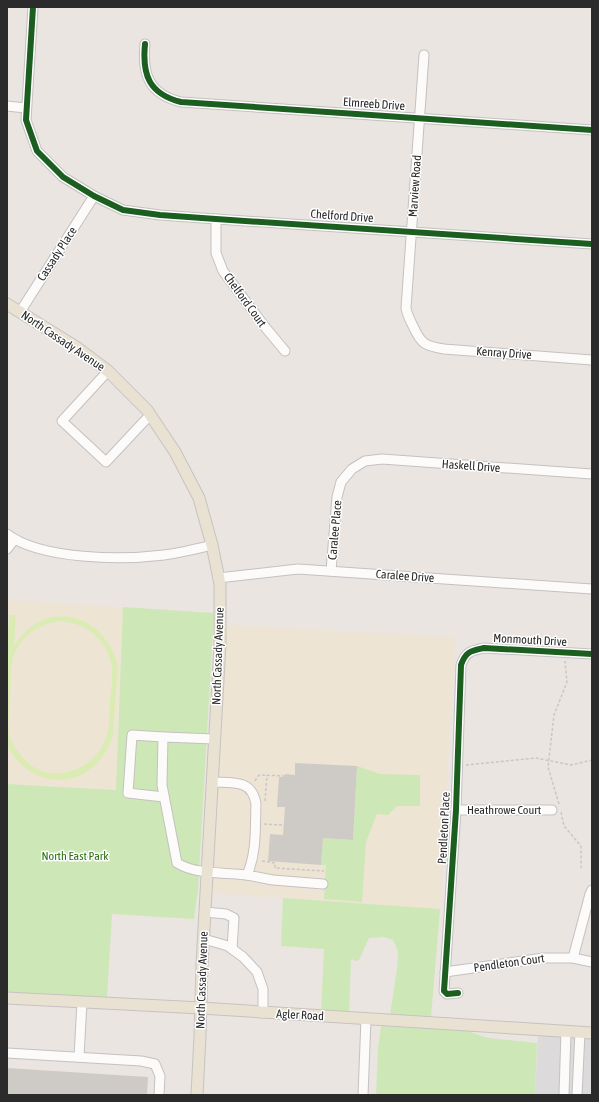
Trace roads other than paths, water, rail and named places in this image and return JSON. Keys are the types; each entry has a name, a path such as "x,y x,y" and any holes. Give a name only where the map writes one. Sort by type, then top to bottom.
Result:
{"main road":[{"name":"North Cassady Avenue","path":"7,304 76,347 108,371 147,410 175,452 199,498 212,545 220,584 220,644 205,912 197,1095"},
{"name":"Agler Road","path":"7,998 201,1008 592,1033"}],"street":[{"name":"Chelford Drive","path":"33,7 26,120 37,152 63,176 94,196 123,210 160,215 592,244"},
{"name":"Elmreeb Drive","path":"145,44 144,59 146,76 157,91 168,98 181,102 592,130"},
{"name":"Marview Road","path":"418,338 407,314 406,308 424,55"},
{"path":"7,106 26,108"},
{"name":"Cassady Place","path":"20,312 94,196"},
{"name":"Chelford Court","path":"216,219 216,253 223,271 285,351"},
{"name":"Kenray Drive","path":"418,338 430,346 444,349 592,360"},
{"path":"108,371 62,421 106,462 150,415"},
{"name":"Haskell Drive","path":"352,469 366,461 382,459 592,474"},
{"name":"Caralee Place","path":"331,571 337,497 341,482 352,469"},
{"path":"7,549 11,537 36,548 62,554 115,558 164,555 212,545"},
{"name":"Caralee Drive","path":"218,578 298,569 592,589"},
{"name":"Monmouth Drive","path":"468,652 484,648 592,654"},
{"name":"Pendleton Place","path":"458,993 447,994 444,991 456,810 461,665 468,652"},
{"path":"164,797 128,793 132,735 215,739"},
{"path":"163,737 162,785 177,863 186,868 208,872 246,875 273,880 324,884"},
{"path":"212,782 243,784 248,787 256,797 254,851 252,862 246,875"},
{"name":"Heathrowe Court","path":"456,810 557,809"},
{"path":"573,958 591,892"},
{"path":"205,912 226,914 234,918 232,949"},
{"path":"204,939 228,946 243,956 257,972 263,989 263,1012"},
{"name":"Pendleton Court","path":"445,972 543,958 573,958 592,962"},
{"path":"79,1057 82,1002"},
{"path":"363,1095 366,1019"},
{"path":"564,1095 566,1031"},
{"path":"577,1095 580,1032"},
{"path":"7,1053 141,1061 155,1064 160,1076 159,1095"}],"park label":[{"name":"North East Park","path":"75,856"}]}
